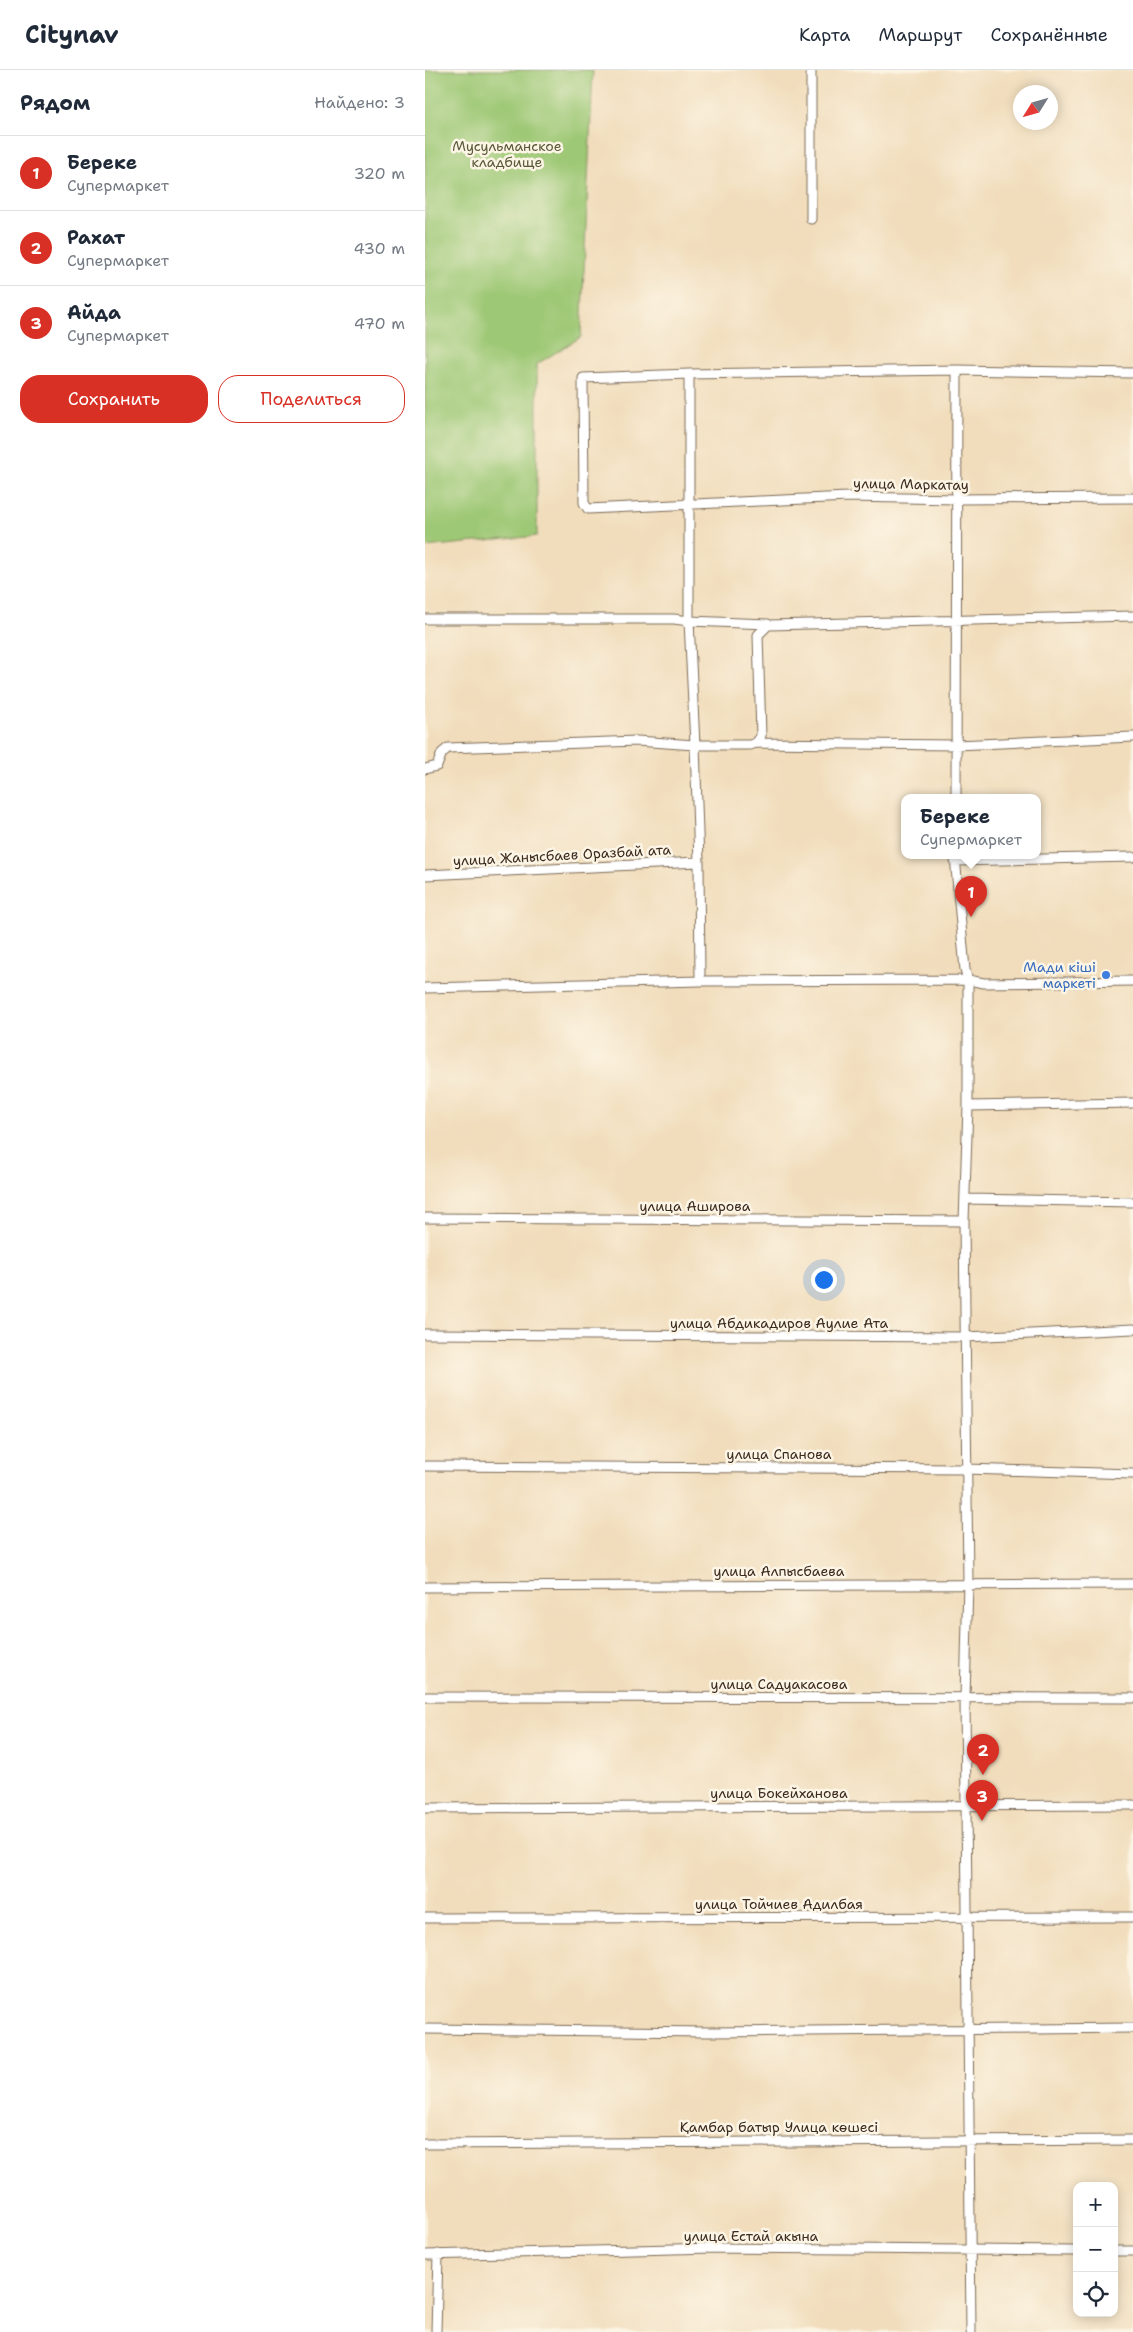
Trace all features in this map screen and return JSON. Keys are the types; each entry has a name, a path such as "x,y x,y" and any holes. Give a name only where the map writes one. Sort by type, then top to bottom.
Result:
{"street":[{"path":"811,70 811,219"},
{"path":"955,794 957,370"},
{"path":"700,980 699,862 689,621 689,374 957,370 1133,373"},
{"name":"улица Маркатау","path":"689,374 589,376 583,378 583,503 588,509 848,497 957,499 1133,498"},
{"path":"425,619 674,619 768,624 1133,616"},
{"path":"757,743 761,736 758,635 768,624"},
{"path":"425,769 437,766 442,753 448,748 637,741 695,745 757,743 956,744 1133,738"},
{"path":"1041,858 1133,857"},
{"path":"955,859 965,970 968,980 968,1106 964,1221 967,1583 965,1698 969,1917 971,2332"},
{"name":"улица Жанысбаев Оразбай ата","path":"425,875 699,862"},
{"path":"425,988 700,980 968,980 984,983 1133,981"},
{"path":"968,1106 1133,1103"},
{"path":"965,1200 1133,1202"},
{"name":"улица Аширова","path":"425,1218 964,1221"},
{"name":"улица Абдикадиров Аулие Ата","path":"425,1334 966,1338 1133,1330"},
{"name":"улица Спанова","path":"425,1466 966,1468 1133,1474"},
{"name":"улица Алпысбаева","path":"425,1587 967,1583 1133,1584"},
{"name":"улица Садуакасова","path":"425,1697 1133,1698"},
{"name":"улица Бокейханова","path":"425,1808 1133,1805"},
{"name":"улица Тойчиев Адилбая","path":"425,1918 1133,1917"},
{"path":"425,2029 709,2032 1133,2028"},
{"name":"Қамбар батыр Улица көшесі","path":"425,2144 1133,2140"},
{"name":"улица Естай акына","path":"425,2254 714,2248 1073,2251"},
{"path":"1118,2251 1133,2251"},
{"path":"436,2332 437,2254"}],"green space":[{"name":"Мусульманское кладбище","path":"425,70 593,70 581,337 537,364 537,536 425,547"}],"place":[{"name":"Береке","path":"971,917"},
{"name":"Мади кіші маркеті","path":"1106,975"},
{"name":"Рахат","path":"983,1775"},
{"name":"Айда","path":"982,1821"}]}
